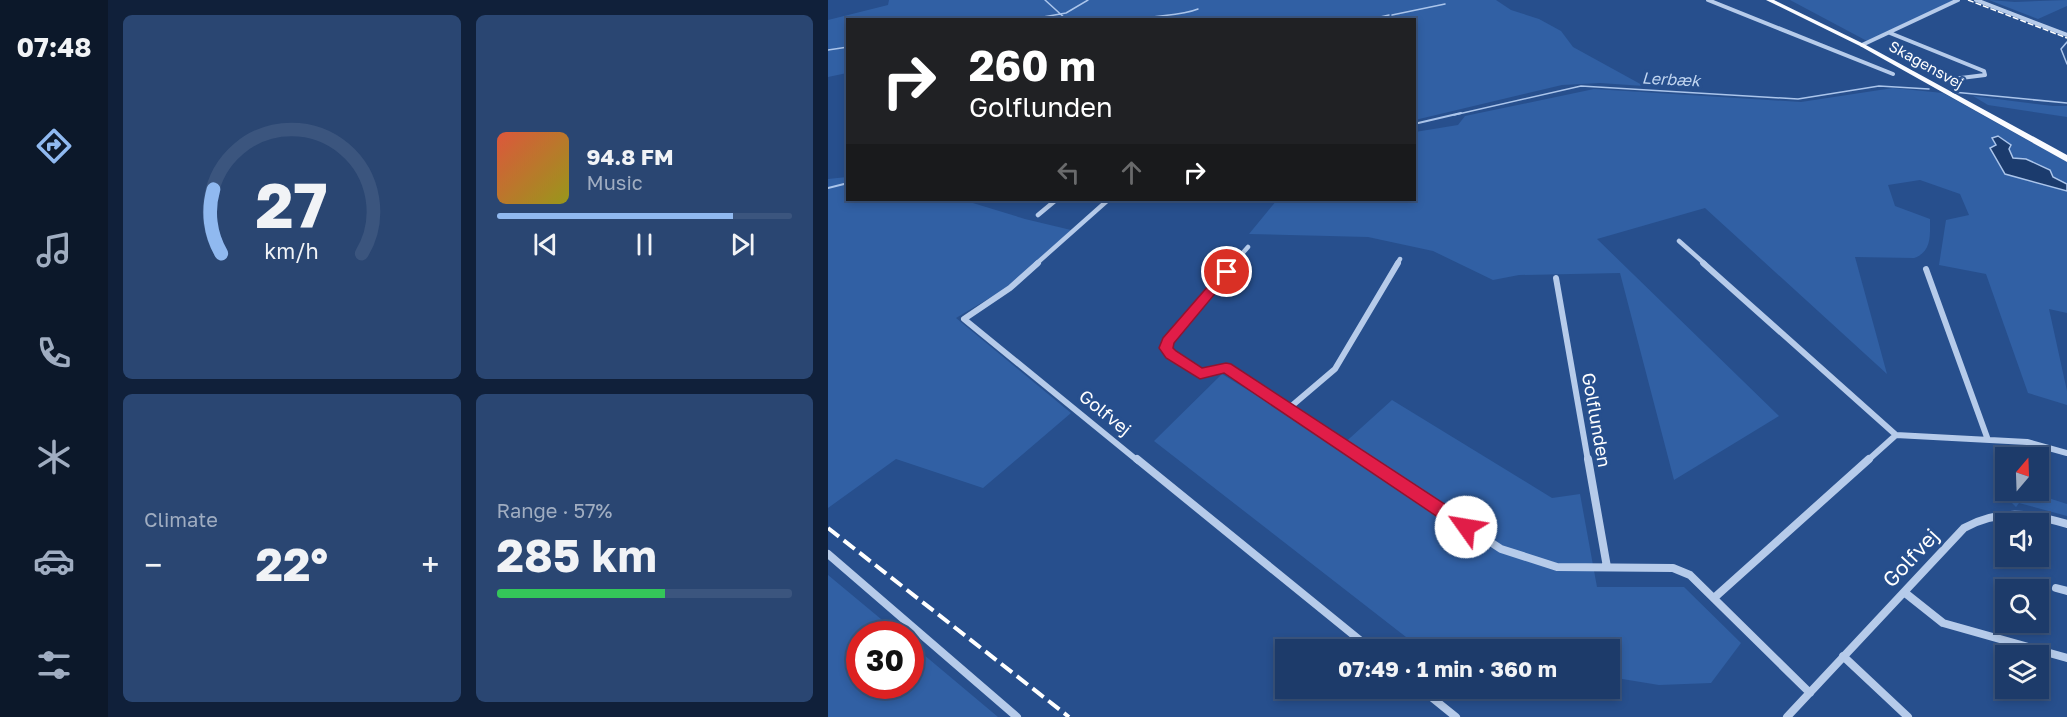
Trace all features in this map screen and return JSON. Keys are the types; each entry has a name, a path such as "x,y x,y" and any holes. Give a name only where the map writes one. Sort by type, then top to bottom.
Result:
{"main road":[{"name":"Skagensvej","path":"1769,0 1862,45 2067,159"}],"street":[{"path":"1708,0 1893,74"},
{"path":"1862,45 1958,0"},
{"path":"1976,0 2067,35"},
{"path":"1890,33 1984,71 1985,75 1953,79"},
{"path":"1038,215 1055,201"},
{"name":"Golfvej","path":"1107,201 1010,288 964,319 1358,639"},
{"path":"1679,241 1896,435 2027,442 2067,453"},
{"path":"1248,247 1167,342 1166,348 1171,355 1200,374 1226,368 1501,549 1557,567 1673,568 1690,576 1810,693"},
{"path":"1288,409 1335,369 1400,259"},
{"path":"1926,269 1988,440"},
{"name":"Golflunden","path":"1556,278 1607,567"},
{"path":"1714,597 1896,435"},
{"name":"Golfvej","path":"1787,717 1964,528 1977,519 1991,514 2020,513 2067,524"},
{"path":"828,554 1017,717"},
{"path":"2056,588 2067,591"},
{"path":"1904,592 1943,623 2067,658"},
{"path":"1843,656 1908,717"},
{"path":"1434,699 1456,717"}],"shaded area":[{"path":"889,0 1496,0 1511,10 1539,19 1561,31 1573,47 1644,86 1600,83 1562,85 1416,120 1416,18 846,18 846,73 828,77 828,20 888,5"},
{"path":"1790,0 1955,0 1867,41"},
{"path":"1989,0 2015,2 2067,0 2067,6 2038,19"},
{"path":"1893,88 1943,93 2067,162 2067,313 2049,309 2067,391 2067,405 2028,393 1986,274 1939,265 1946,220 1969,215 1960,194 1920,180 1888,185 1895,206 1930,219 1929,242 1924,252 1914,258 1855,257 1887,374 1705,208 1597,239 1779,416 1674,480 1620,273 1519,275 1493,280 1433,251 1368,237 1249,234 1276,201 1416,201 1416,132 1458,125 1465,116 1594,89 1801,102"},
{"path":"1973,96 2067,106 2067,117 1988,105"},
{"path":"1998,136 2011,145 2009,149 2013,158 2026,159 2050,170 2053,177 2067,184 2067,191 2005,174 1990,148 1996,145 1992,138"},
{"path":"846,177 846,201 966,201 1071,230 1008,287 956,318 1071,413 983,488 896,459 828,508 828,179"},
{"path":"1222,374 1340,447 1392,400 1552,498 1580,494 1597,587 1684,587 1741,643 1711,683 1659,685 1620,679 1620,639 1409,639 1154,441"},
{"path":"2049,498 2067,504 2067,516 2019,503 2016,507 2010,501 2049,501"},
{"path":"828,575 883,621 846,621 846,699 924,699 924,655 998,717 828,717"}],"waterway":[{"path":"1045,0 1060,14"},
{"path":"1060,14 1088,0"},
{"path":"1392,15 1445,4"},
{"path":"1148,18 1198,9"},
{"path":"1037,18 1060,14"},
{"path":"1060,14 1065,18"},
{"path":"1376,18 1389,15"},
{"name":"Lerbæk","path":"2067,42 2061,49 2067,64"},
{"path":"828,50 846,47"},
{"name":"Lerbæk","path":"1454,115 1581,86 1798,99 1879,86 1929,89"},
{"name":"Lerbæk","path":"1953,92 2067,103"},
{"name":"Lerbæk","path":"1416,124 1461,113"},
{"name":"Lerbæk","path":"828,188 846,184"}],"railway":[{"path":"1968,0 2067,38"},
{"path":"828,528 1069,717"}],"route":[{"path":"1227,272 1167,342 1166,348 1171,355 1200,374 1226,368 1466,527"}]}
